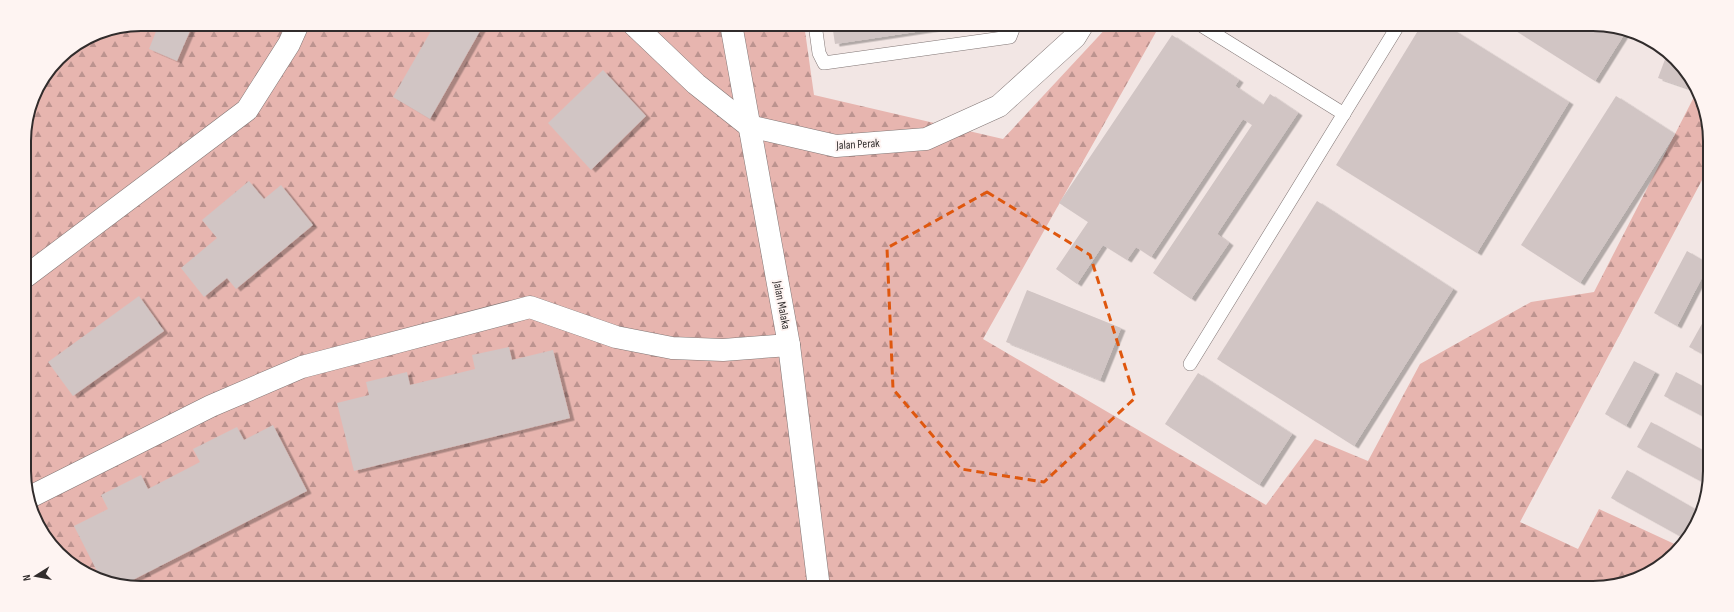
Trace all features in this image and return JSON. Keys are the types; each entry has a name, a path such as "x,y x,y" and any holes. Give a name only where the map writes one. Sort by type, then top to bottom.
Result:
{"street":[{"path":"31,272 247,110 289,44 295,31"},
{"name":"Jalan Perak","path":"642,31 696,84 748,126 836,146 926,139 999,106 1075,37 1079,31"},
{"name":"Jalan Malaka","path":"732,31 748,126 789,345 818,581"},
{"path":"34,495 211,406 302,367 530,307 616,337 672,348 723,350 789,345"}],"lane":[{"path":"816,31 819,53 824,63 1010,37 1012,31"},
{"path":"1210,31 1344,114"},
{"path":"1190,364 1395,31"}],"highlighted area":[{"path":"987,192 1090,255 1135,398 1044,482 961,469 893,389 887,248"}],"green space":[{"path":"805,31 814,95 1003,139 1103,31 1153,31 1156,32 983,339 1266,505 1315,439 1368,461 1420,364 1531,302 1594,292 1694,97 1701,120 1703,134 1703,178 1520,522 1578,549 1599,509 1676,544 1666,554 1642,570 1614,579 1600,581 141,581 113,577 99,573 86,566 68,554 58,544 42,520 33,492 31,478 31,134 35,113 42,92 58,68 68,58 92,42 127,32"}],"building":[{"path":"156,31 190,31 177,61 149,49"},
{"path":"431,31 480,31 430,119 393,97"},
{"path":"833,31 922,31 835,44"},
{"path":"1418,31 1455,31 1569,102 1477,253 1336,165"},
{"path":"1516,31 1593,31 1623,36 1595,81"},
{"path":"1172,35 1239,80 1235,86 1263,105 1270,94 1298,113 1217,234 1229,243 1191,299 1153,273 1252,125 1243,119 1151,257 1136,247 1127,260 1103,245 1077,284 1056,269 1088,222 1059,203"},
{"path":"1666,58 1676,68 1690,89 1658,78"},
{"path":"603,70 646,116 591,170 548,123"},
{"path":"1616,96 1675,134 1580,283 1521,245"},
{"path":"249,181 264,199 281,185 313,225 236,289 227,278 204,297 181,268 217,238 202,220"},
{"path":"1317,201 1453,289 1354,446 1217,359"},
{"path":"1687,251 1703,260 1703,276 1677,326 1654,313"},
{"path":"1027,290 1121,328 1100,380 1006,342"},
{"path":"139,296 164,331 73,396 48,362"},
{"path":"1703,322 1703,354 1689,347"},
{"path":"509,347 512,360 553,350 570,418 354,471 337,403 369,395 366,382 407,372 410,385 475,369 472,355"},
{"path":"1634,361 1655,372 1626,426 1605,414"},
{"path":"1676,372 1703,386 1703,416 1664,396"},
{"path":"1198,373 1292,434 1259,485 1165,424"},
{"path":"1651,422 1703,450 1702,482 1637,447"},
{"path":"273,425 307,491 132,580 98,572 74,526 108,509 101,495 141,475 148,489 200,462 193,449 237,427 244,440"},
{"path":"1627,470 1696,509 1692,520 1681,537 1611,498"}]}
